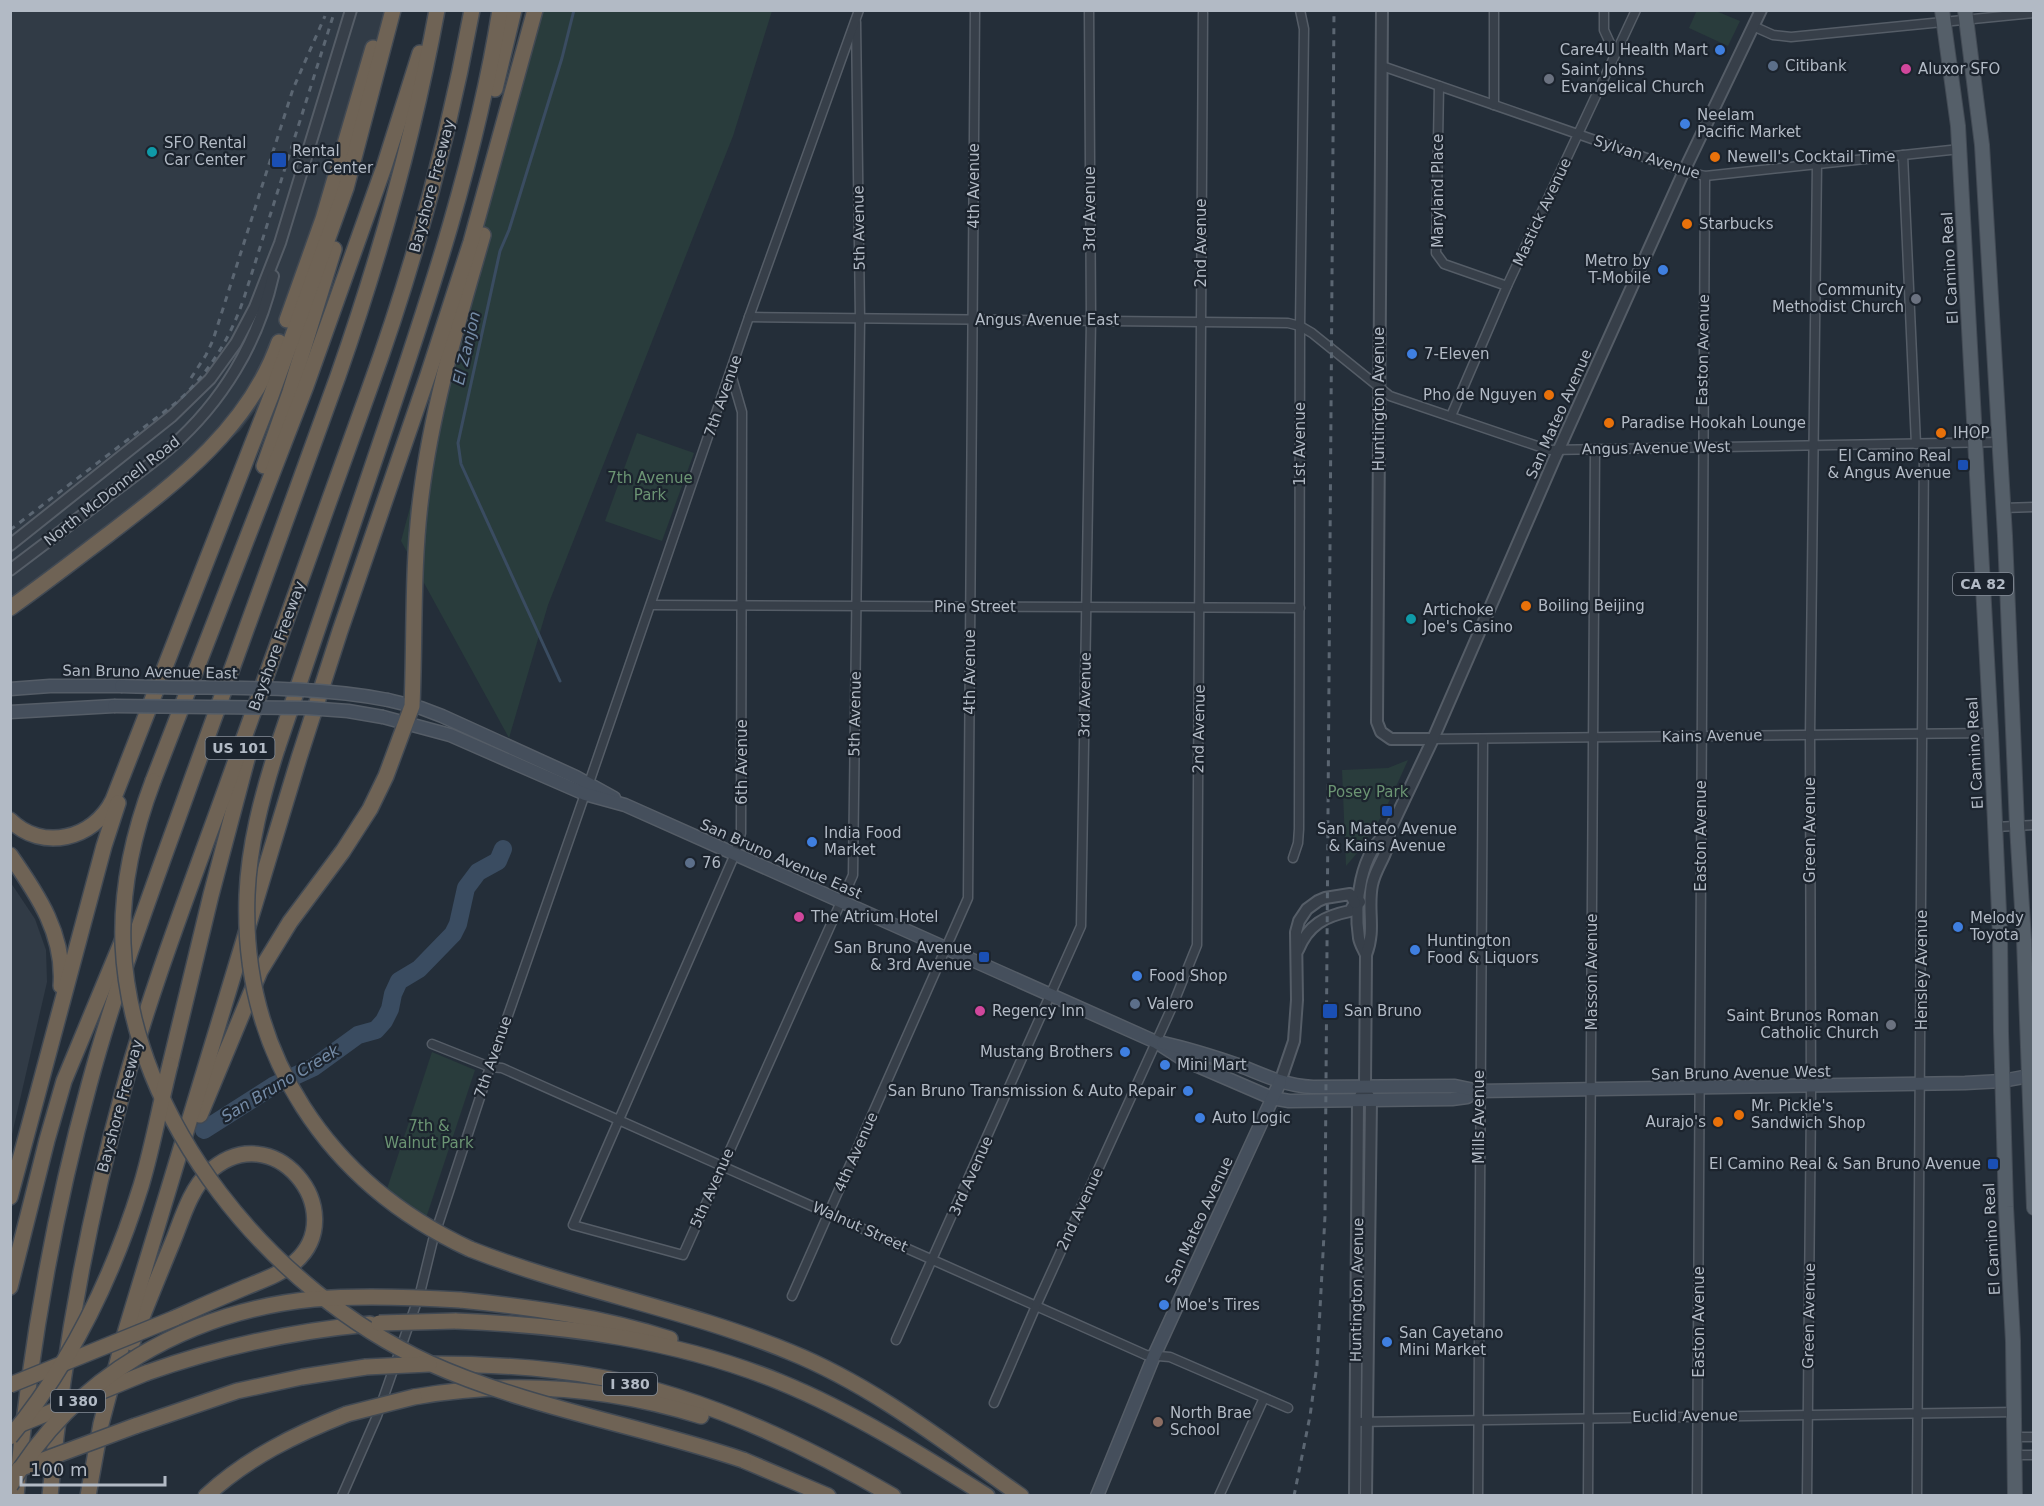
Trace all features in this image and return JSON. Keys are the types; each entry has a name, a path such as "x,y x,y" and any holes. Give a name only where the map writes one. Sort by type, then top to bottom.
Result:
{"highway":[{"path":"10,610 140,510 203,456 228,430 258,389 274,356 323,219 384,10"},
{"path":"206,643 290,393 349,188 394,10"},
{"path":"436,10 356,249 306,386 153,781 133,842 126,883 123,945 131,1006 141,1046 165,1104 195,1157 219,1192 274,1254 321,1296 372,1331 426,1361 464,1378 504,1392 743,1460 828,1496"},
{"name":"US 101","path":"16,1496 23,1419 35,1333 63,1188 101,1043 133,943 369,285 409,141 436,10"},
{"name":"Bayshore Freeway","path":"50,1496 74,1311 97,1196 123,1090 160,973 379,362 414,256 452,109 472,10"},
{"path":"500,10 488,77 453,216 434,279 264,791 250,861 246,915 249,957 262,1020 284,1074 312,1121 361,1178 414,1219 470,1250 714,1324 792,1353 868,1391 905,1414 1021,1496"},
{"path":"390,413 417,364 448,267 466,206 514,10"},
{"path":"181,1148 202,1110 260,971 290,922 343,851 370,810 408,722 412,706 417,536 428,450 445,370 502,167 536,10"},
{"path":"88,1493 101,1424 116,1363 299,758 471,242 536,10"},
{"path":"10,820 27,832 49,838 75,835 92,826 110,805 271,396 349,188"},
{"path":"10,1437 37,1402 61,1364 107,1277 124,1235 141,1184 218,865 279,640"},
{"path":"10,1197 104,846 145,719"},
{"path":"10,1287 55,1109 76,1050 117,951 169,843"},
{"path":"10,855 45,909 52,923 59,952 60,994 46,1060"},
{"path":"10,1385 175,1318 277,1274 296,1262 303,1254 312,1233 313,1210 305,1185 288,1166 265,1156 242,1155 218,1165 200,1183 188,1206 128,1353 106,1423 88,1493"},
{"path":"10,1485 35,1447 79,1399 130,1360 189,1329 248,1311 313,1299 375,1297 460,1300 537,1310 645,1331 717,1355 779,1382"},
{"name":"I 380","path":"10,1429 146,1374 227,1347 268,1338 379,1323 455,1321 535,1325 613,1336 693,1354 779,1382 851,1415 900,1442 987,1496"},
{"name":"I 380","path":"10,1474 135,1426 237,1391 302,1377 366,1367 431,1364 530,1368 634,1385 726,1415 817,1456 893,1496"},
{"path":"206,1496 254,1458 280,1443 347,1414 446,1391 504,1386 597,1393 695,1414 817,1456"}],"main road":[{"name":"CA 82","path":"1966,15 1982,146 2003,508 2032,1092 2034,1209"},
{"name":"El Camino Real","path":"1943,16 1956,102 1960,149 1991,733 2000,935 2002,1081 2016,1437 2015,1496"},
{"name":"San Bruno Avenue East","path":"10,689 50,686 122,686 309,690 340,692 412,706 450,720 587,788 1156,1042 1184,1060 1272,1098"},
{"name":"San Bruno Avenue East","path":"10,712 114,706 338,710 408,722 460,738 587,788"},
{"name":"San Bruno Avenue East","path":"1156,1042 1213,1056 1280,1082"},
{"name":"San Bruno Avenue West","path":"1280,1082 1296,1086 1455,1086 1479,1091 1921,1084 2002,1081 2031,1075"},
{"name":"San Bruno Avenue West","path":"2002,1081 2032,1092"},
{"name":"San Mateo Avenue","path":"1097,1496 1154,1356 1280,1082"},
{"name":"San Bruno Avenue West","path":"1272,1098 1289,1101 1452,1099 1467,1097 1479,1091"}],"street":[{"path":"343,10 347,23"},
{"name":"North McDonnell Road","path":"10,570 163,454 189,430 214,401 237,368 256,330 267,299 280,243 351,10"},
{"name":"7th Avenue","path":"342,1496 377,1416 420,1293 430,1248 490,1067 749,317 859,10"},
{"name":"4th Avenue","path":"792,1296 968,898 975,10"},
{"name":"3rd Avenue","path":"896,1340 1081,926 1090,320 1089,10"},
{"name":"1st Avenue","path":"1293,858 1299,836 1300,326 1304,29 1300,10"},
{"name":"Huntington Avenue","path":"1382,10 1377,722 1381,732 1391,739 1433,739"},
{"path":"1494,10 1494,105"},
{"path":"1604,10 1604,30 1615,54"},
{"name":"Mastick Avenue","path":"1451,416 1507,286 1636,10"},
{"name":"San Mateo Avenue","path":"1280,1082 1294,1041 1297,926 1302,915 1313,904 1325,898 1350,894 1358,900 1372,902 1373,883 1389,845 1389,832 1433,739 1684,171 1761,10"},
{"name":"2nd Avenue","path":"994,1403 1156,1042 1197,945 1203,13"},
{"path":"1754,26 1773,35 1791,37 1943,16 2034,13"},
{"name":"5th Avenue","path":"573,1225 683,1255 853,875 860,319 856,22"},
{"name":"Sylvan Avenue","path":"1382,66 1578,135 1705,176 1960,149"},
{"name":"Maryland Place","path":"1439,86 1436,253 1444,264 1507,286"},
{"name":"Hensley Avenue","path":"1903,155 1920,444 1923,734 1917,1496"},
{"name":"Green Avenue","path":"1807,1496 1811,1087 1810,735 1817,164"},
{"name":"Easton Avenue","path":"1697,1496 1705,176"},
{"name":"North McDonnell Road","path":"10,545 181,409 210,379 246,325 280,243"},
{"name":"Angus Avenue East","path":"749,317 1288,323 1300,326 1312,333 1336,352"},
{"name":"Angus Avenue West","path":"1336,352 1390,396 1549,450 1999,442"},
{"name":"6th Avenue","path":"573,1225 735,854 741,833 742,412 731,374"},
{"name":"Masson Avenue","path":"1588,1496 1595,449"},
{"path":"2003,508 2034,507"},
{"name":"Pine Street","path":"651,605 1300,609"},
{"name":"Kains Avenue","path":"1433,739 1991,733"},
{"name":"Mills Avenue","path":"1478,1496 1483,739"},
{"path":"1995,827 2034,825"},
{"name":"San Mateo Avenue","path":"1297,953 1301,942 1317,923 1332,915 1350,911 1358,900 1360,878 1378,839 1389,832"},
{"name":"Huntington Avenue","path":"1358,900 1359,939 1366,955"},
{"name":"Huntington Avenue","path":"1356,1496 1361,1421 1366,955 1372,940 1372,902"},
{"name":"Walnut Street","path":"432,1044 490,1067 502,1068 1146,1356 1170,1357 1288,1408"},
{"path":"1219,1496 1264,1398"},
{"name":"Euclid Avenue","path":"1361,1421 2015,1412"},
{"name":"Huntington Avenue","path":"1361,1421 1366,1496"},
{"path":"2016,1437 2034,1437"},
{"path":"2016,1455 2034,1455"}],"shaded area":[{"path":"11,11 397,11 267,395 240,431 205,461 11,608"},
{"path":"11,883 35,919 46,950 47,982 11,1139"}],"green space":[{"path":"1697,10 1716,11 1740,21 1728,46 1689,28"},
{"path":"536,11 772,11 733,136 548,605 509,738 401,541"},
{"name":"7th Avenue Park","path":"637,433 694,453 662,541 605,521"},
{"name":"Posey Park","path":"1408,760 1374,828 1346,866 1342,770 1388,768"},
{"name":"7th & Walnut Park","path":"432,1052 475,1070 422,1230 384,1198"}],"waterway":[{"name":"El Zanjon","path":"560,681 461,464 458,443 500,251 509,230 562,58 574,10"},
{"name":"San Bruno Creek","path":"204,1130 273,1086 314,1067 358,1035 376,1030 390,1009 399,981 419,969 453,934 458,924 466,888 478,872 498,861 503,849"}],"railway":[{"path":"10,530 177,402 209,367 225,341 244,298 335,10"},
{"path":"1294,1496 1310,1416 1317,1365 1325,1216 1334,10"},
{"path":"191,378 213,340 293,89 325,16"}],"place":[{"name":"Care4U Health Mart","path":"1720,50"},
{"name":"Citibank","path":"1773,66"},
{"name":"Aluxor SFO","path":"1906,69"},
{"name":"Saint Johns Evangelical Church","path":"1549,79"},
{"name":"Neelam Pacific Market","path":"1685,124"},
{"name":"SFO Rental Car Center","path":"152,152"},
{"name":"Newell's Cocktail Time","path":"1715,157"},
{"name":"Rental Car Center","path":"279,160"},
{"name":"Starbucks","path":"1687,224"},
{"name":"Metro by T-Mobile","path":"1663,270"},
{"name":"Community Methodist Church","path":"1916,299"},
{"name":"7-Eleven","path":"1412,354"},
{"name":"Pho de Nguyen","path":"1549,395"},
{"name":"Paradise Hookah Lounge","path":"1609,423"},
{"name":"IHOP","path":"1941,433"},
{"name":"El Camino Real & Angus Avenue","path":"1963,465"},
{"name":"Boiling Beijing","path":"1526,606"},
{"name":"Artichoke Joe's Casino","path":"1411,619"},
{"name":"San Mateo Avenue & Kains Avenue","path":"1387,811"},
{"name":"India Food Market","path":"812,842"},
{"name":"76","path":"690,863"},
{"name":"The Atrium Hotel","path":"799,917"},
{"name":"Melody Toyota","path":"1958,927"},
{"name":"Huntington Food & Liquors","path":"1415,950"},
{"name":"San Bruno Avenue & 3rd Avenue","path":"984,957"},
{"name":"Food Shop","path":"1137,976"},
{"name":"Valero","path":"1135,1004"},
{"name":"Regency Inn","path":"980,1011"},
{"name":"San Bruno","path":"1330,1011"},
{"name":"Saint Brunos Roman Catholic Church","path":"1891,1025"},
{"name":"Mustang Brothers","path":"1125,1052"},
{"name":"Mini Mart","path":"1165,1065"},
{"name":"San Bruno Transmission & Auto Repair","path":"1188,1091"},
{"name":"Mr. Pickle's Sandwich Shop","path":"1739,1115"},
{"name":"Auto Logic","path":"1200,1118"},
{"name":"Aurajo's","path":"1718,1122"},
{"name":"El Camino Real & San Bruno Avenue","path":"1993,1164"},
{"name":"Moe's Tires","path":"1164,1305"},
{"name":"San Cayetano Mini Market","path":"1387,1342"},
{"name":"North Brae School","path":"1158,1422"}]}
